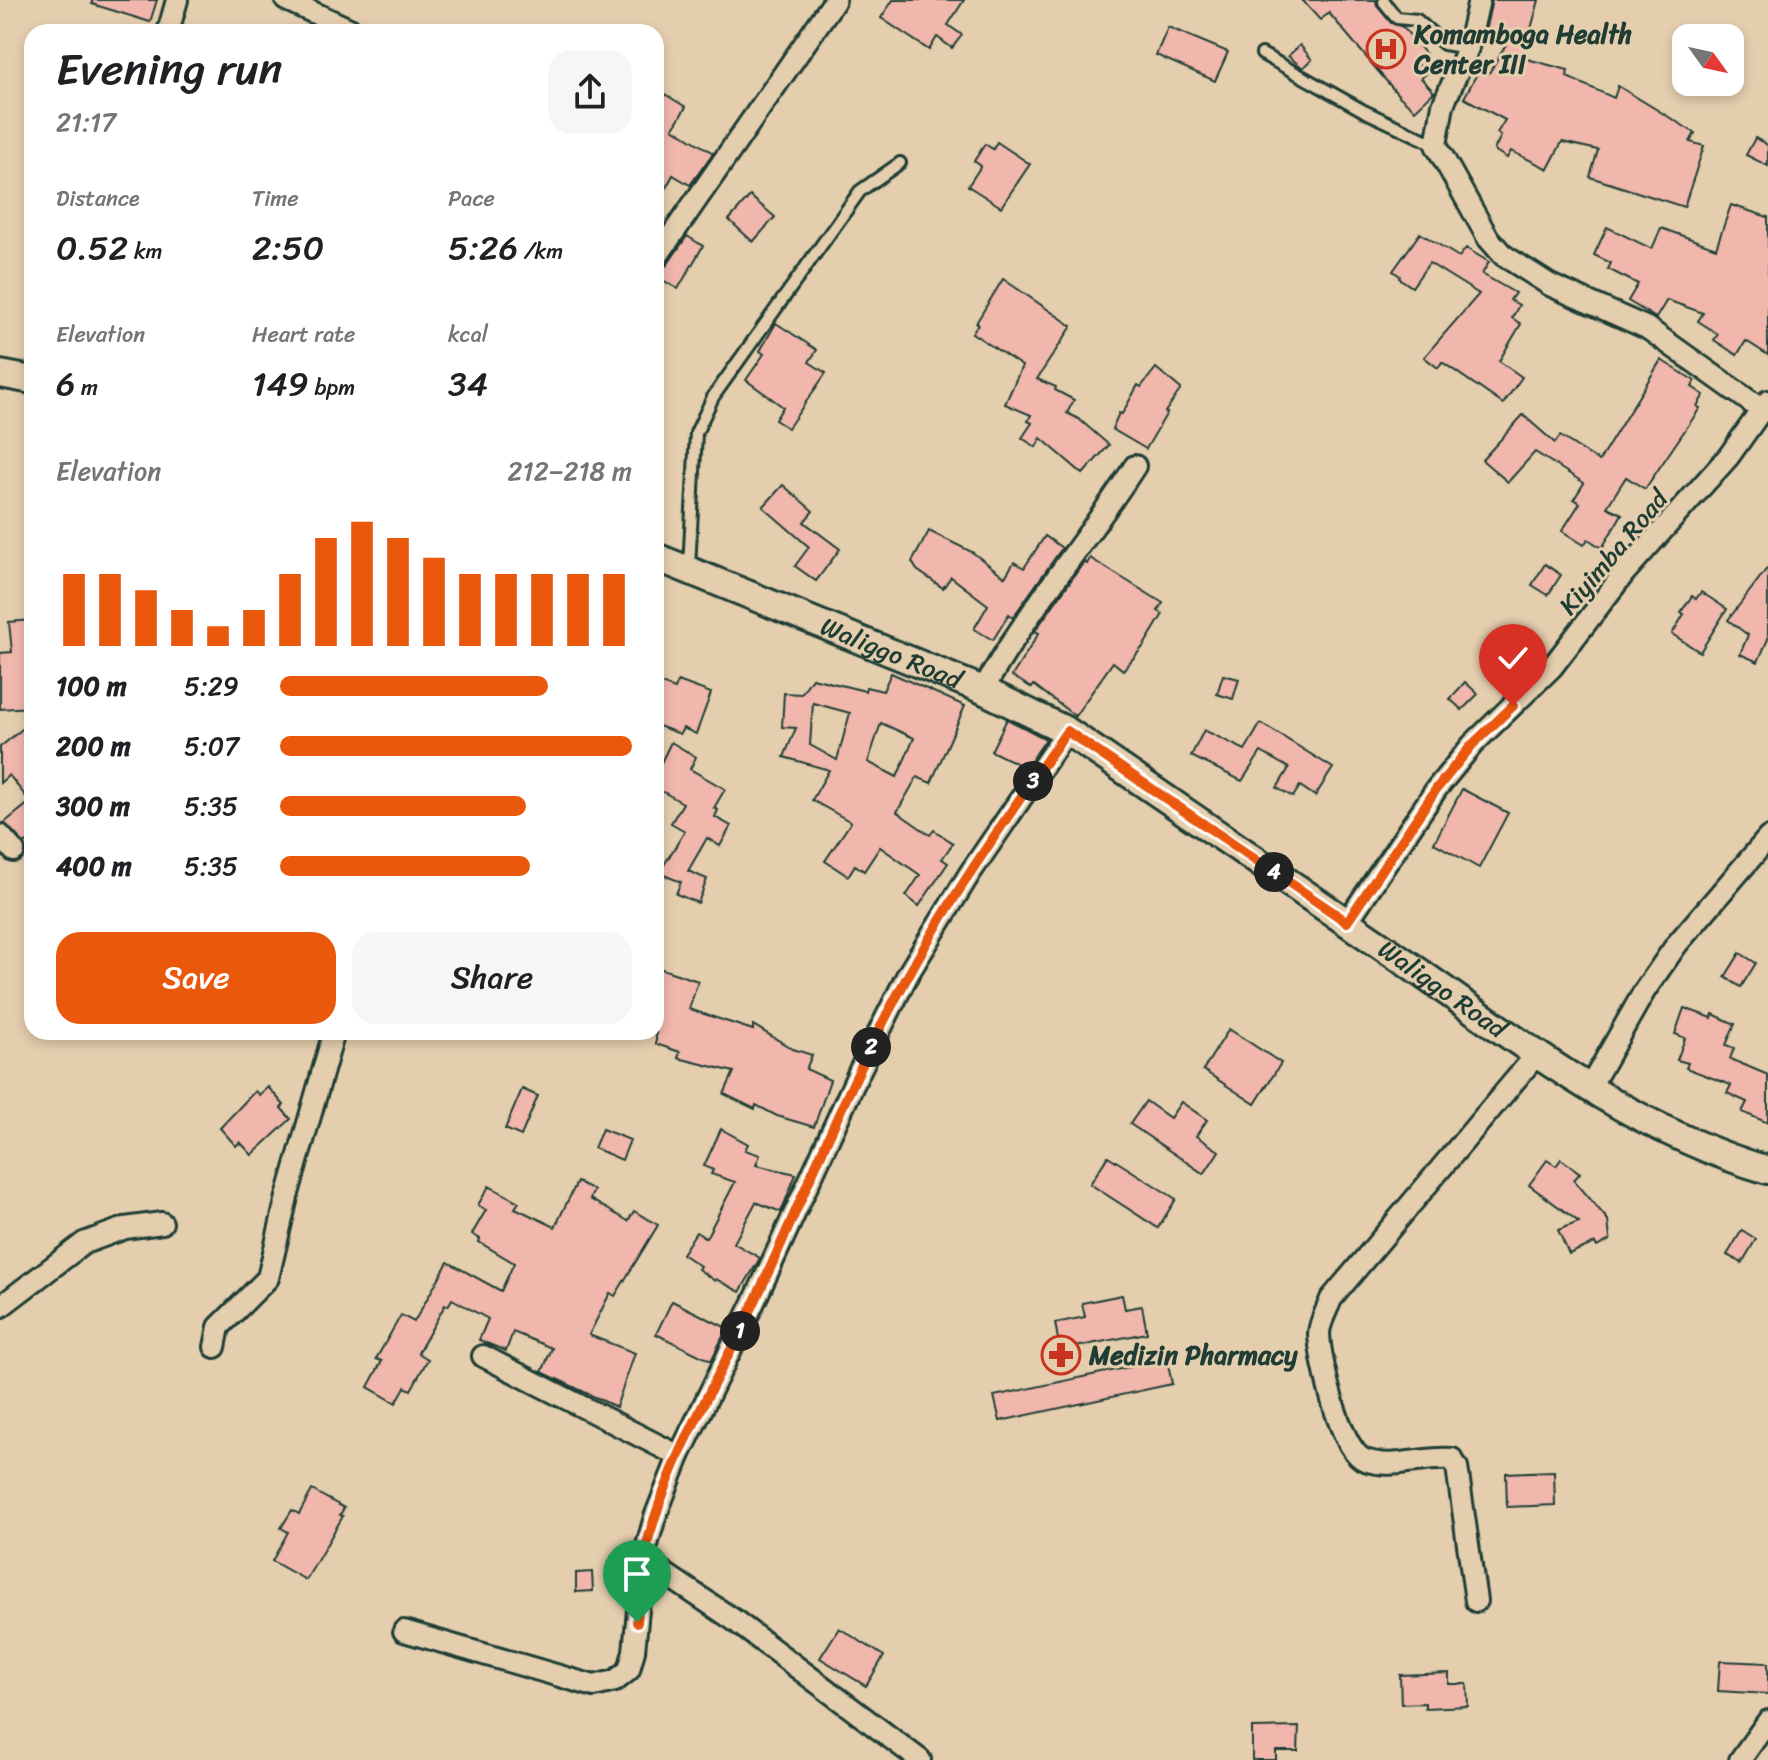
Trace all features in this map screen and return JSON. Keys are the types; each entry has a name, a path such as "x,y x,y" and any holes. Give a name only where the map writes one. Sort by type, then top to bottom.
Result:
{"street":[{"path":"170,24 177,0"},
{"path":"286,0 338,24"},
{"path":"664,246 835,0"},
{"path":"1479,0 1468,48 1443,105 1436,145 1488,238 1503,255 1550,285 1647,328 1765,406"},
{"path":"0,374 24,378"},
{"name":"Kiyimba Road","path":"1347,922 1437,788 1472,745 1552,667 1625,572 1729,456 1765,406"},
{"path":"983,690 1046,589 1135,466"},
{"name":"Waliggo Road","path":"664,560 983,690 1067,731 1537,1054 1648,1122 1689,1142 1768,1170"},
{"path":"404,1631 594,1686 615,1681 629,1670 634,1651 643,1559 655,1517 679,1456 908,974 970,873 1067,731"},
{"path":"1590,1087 1645,990 1677,944 1768,838"},
{"path":"215,1347 219,1327 268,1278 287,1197 332,1040"},
{"path":"1476,1601 1457,1467 1452,1459 1387,1464 1364,1460 1354,1454 1343,1433 1321,1356 1319,1330 1331,1299 1537,1054"},
{"path":"0,1307 84,1243 125,1228 162,1223"},
{"path":"483,1356 679,1456"},
{"path":"643,1559 734,1620 920,1760"},
{"path":"1740,1760 1768,1721"}],"lane":[{"path":"1384,2 1397,18 1417,20 1444,44 1468,48"},
{"path":"1262,54 1364,111 1436,145"},
{"path":"689,570 696,433 713,397 860,191 900,163"}],"building":[{"path":"92,0 157,0 150,22 92,4"},
{"path":"893,0 964,0 948,25 962,35 952,48 937,37 929,50 881,18"},
{"path":"1302,0 1376,0 1377,6 1391,23 1403,27 1426,54 1416,62 1426,74 1421,78 1434,92 1415,110 1399,96 1329,13 1320,20"},
{"path":"1492,0 1539,0 1523,58 1568,70 1567,77 1614,98 1618,86 1695,133 1690,142 1704,146 1684,207 1590,177 1598,150 1562,142 1548,169 1511,151 1507,158 1494,150 1501,136 1497,133 1505,120 1464,98 1480,68 1489,73 1508,41 1495,36 1499,28 1482,45"},
{"path":"1168,27 1228,52 1215,81 1156,55"},
{"path":"1300,45 1312,60 1303,68 1288,56"},
{"path":"664,94 686,107 673,128 713,153 690,185 673,175 664,191"},
{"path":"1755,138 1768,145 1768,166 1746,155"},
{"path":"997,142 1030,164 1001,207 968,186 981,166 974,161 985,144 993,149"},
{"path":"750,196 775,217 753,242 729,220"},
{"path":"1731,205 1768,217 1768,355 1746,341 1737,355 1714,340 1718,334 1698,321 1703,313 1667,300 1656,318 1628,301 1638,284 1608,269 1611,263 1594,255 1607,227 1652,249 1661,228 1716,248"},
{"path":"1420,233 1459,257 1466,248 1489,262 1482,274 1515,293 1510,300 1519,305 1512,318 1521,324 1499,361 1522,377 1503,404 1442,362 1438,368 1424,357 1479,294 1429,263 1412,287 1399,278 1393,271"},
{"path":"687,236 703,246 678,289 664,281 664,267"},
{"path":"1003,279 1072,326 1037,379 1056,387 1055,390 1074,400 1067,413 1079,419 1109,445 1083,474 1041,438 1036,447 1022,438 1032,423 1028,421 1031,415 1005,404 1022,366 972,333"},
{"path":"776,323 817,350 809,362 826,373 788,428 775,420 783,407 746,380 764,354 760,351"},
{"path":"1661,360 1695,381 1692,387 1704,395 1697,406 1700,408 1645,489 1626,477 1607,507 1622,514 1602,548 1588,539 1584,545 1562,531 1580,503 1574,499 1584,483 1535,452 1508,482 1482,460 1523,415 1555,443 1560,436 1599,461"},
{"path":"1156,368 1181,389 1146,449 1112,429 1138,385 1141,387"},
{"path":"783,485 813,511 804,522 840,549 816,581 795,566 809,547 763,507"},
{"path":"929,531 972,552 1005,577 1014,562 1024,568 1045,536 1062,548 1013,617 1009,614 993,640 974,629 988,605 951,577 943,588 917,570 912,562"},
{"path":"1090,558 1163,603 1158,611 1163,614 1143,647 1123,670 1113,662 1075,716 1034,685 1032,688 1012,676 1039,633 1035,631"},
{"path":"1545,564 1561,575 1548,595 1532,585"},
{"path":"1768,567 1768,639 1758,662 1740,654 1748,635 1728,620"},
{"path":"1701,592 1727,609 1700,652 1672,634 1692,596 1696,599"},
{"path":"24,621 24,708 0,709 0,653 12,652 9,622"},
{"path":"891,673 965,706 931,783 917,777 897,812 930,835 934,830 953,843 942,859 948,863 919,906 906,896 920,875 880,847 864,871 855,865 848,876 825,861 851,822 812,800 829,770 784,757 796,728 782,727 784,693 801,694 812,678 865,691 866,687 883,691","holes":["813,703 850,713 837,760 810,745","881,723 914,738 897,777 868,762"]},
{"path":"1223,675 1239,679 1233,699 1217,694"},
{"path":"678,681 711,693 696,734 683,728 680,734 664,728 664,685 675,689"},
{"path":"1465,682 1478,694 1462,710 1450,699"},
{"path":"1007,719 1046,739 1026,768 991,751"},
{"path":"1261,723 1333,768 1315,796 1300,786 1293,797 1277,788 1289,768 1261,752 1242,781 1191,756 1204,730 1245,750"},
{"path":"24,728 24,794 9,775 0,783 0,747"},
{"path":"671,742 696,757 690,769 725,789 714,808 718,810 715,817 731,826 720,846 707,838 688,871 707,879 698,903 676,894 681,882 664,875 664,865 685,831 671,823 683,803 664,792 664,756"},
{"path":"1462,789 1508,813 1479,868 1434,843"},
{"path":"24,807 24,843 4,823"},
{"path":"1740,953 1756,963 1741,987 1725,977"},
{"path":"664,970 698,981 689,1009 753,1030 753,1025 793,1049 812,1055 806,1069 830,1080 814,1127 777,1116 756,1105 755,1109 724,1094 734,1072 678,1058 680,1052 656,1044 656,1040 664,1040"},
{"path":"1684,1008 1712,1018 1713,1014 1735,1024 1726,1045 1734,1048 1730,1059 1768,1075 1768,1123 1742,1112 1747,1102 1727,1093 1731,1085 1686,1068 1688,1063 1677,1060 1685,1038 1675,1034"},
{"path":"1229,1029 1281,1063 1255,1104 1203,1070"},
{"path":"268,1087 284,1105 281,1108 291,1119 252,1155 240,1142 236,1146 220,1128 255,1091 259,1095"},
{"path":"522,1089 538,1096 521,1136 505,1129"},
{"path":"1146,1101 1170,1118 1181,1102 1207,1120 1196,1136 1219,1151 1204,1174 1130,1124"},
{"path":"602,1129 630,1140 622,1160 594,1148"},
{"path":"721,1129 748,1144 745,1150 760,1155 756,1165 796,1174 781,1212 756,1202 734,1243 760,1258 740,1292 715,1281 682,1254 696,1232 706,1238 735,1182 711,1174 713,1170 704,1166"},
{"path":"1108,1156 1176,1199 1158,1228 1090,1184"},
{"path":"1561,1159 1580,1173 1574,1180 1608,1220 1610,1240 1597,1247 1595,1243 1569,1254 1558,1230 1579,1222 1529,1185 1547,1160 1556,1166"},
{"path":"577,1182 594,1190 590,1199 628,1221 634,1211 658,1225 615,1296 610,1293 589,1335 635,1353 616,1407 542,1372 552,1348 513,1332 506,1351 479,1340 488,1319 452,1299 448,1306 445,1305 418,1353 428,1359 411,1390 405,1387 396,1403 368,1387 382,1361 376,1359 401,1315 414,1322 448,1262 501,1291 514,1263 479,1242 480,1239 472,1234 486,1210 478,1205 489,1186 519,1202 515,1208 555,1227"},
{"path":"1742,1230 1756,1239 1742,1263 1727,1255"},
{"path":"1122,1295 1125,1309 1142,1306 1147,1333 1060,1350 1055,1323 1085,1317 1082,1303"},
{"path":"672,1301 727,1328 711,1361 656,1334"},
{"path":"1167,1359 1172,1384 1000,1421 994,1396"},
{"path":"1554,1471 1555,1505 1507,1507 1506,1473"},
{"path":"312,1490 344,1508 340,1515 343,1516 306,1580 272,1561 288,1532 281,1528 292,1510 299,1514"},
{"path":"592,1572 593,1591 576,1592 576,1573"},
{"path":"839,1628 884,1656 866,1686 820,1658"},
{"path":"1720,1661 1768,1663 1768,1694 1718,1691"},
{"path":"1449,1673 1449,1684 1467,1684 1468,1706 1425,1708 1425,1703 1401,1704 1400,1675"},
{"path":"1299,1727 1298,1751 1276,1751 1276,1760 1252,1760 1252,1728"}],"place":[{"name":"Komamboga Health Center III","path":"1386,49"},
{"name":"Medizin Pharmacy","path":"1061,1355"}],"route":[{"path":"637,1622 643,1559 655,1517 679,1456 754,1302 860,1070 908,974 970,873 1067,731 1347,922 1437,788 1472,745 1513,706"}]}
